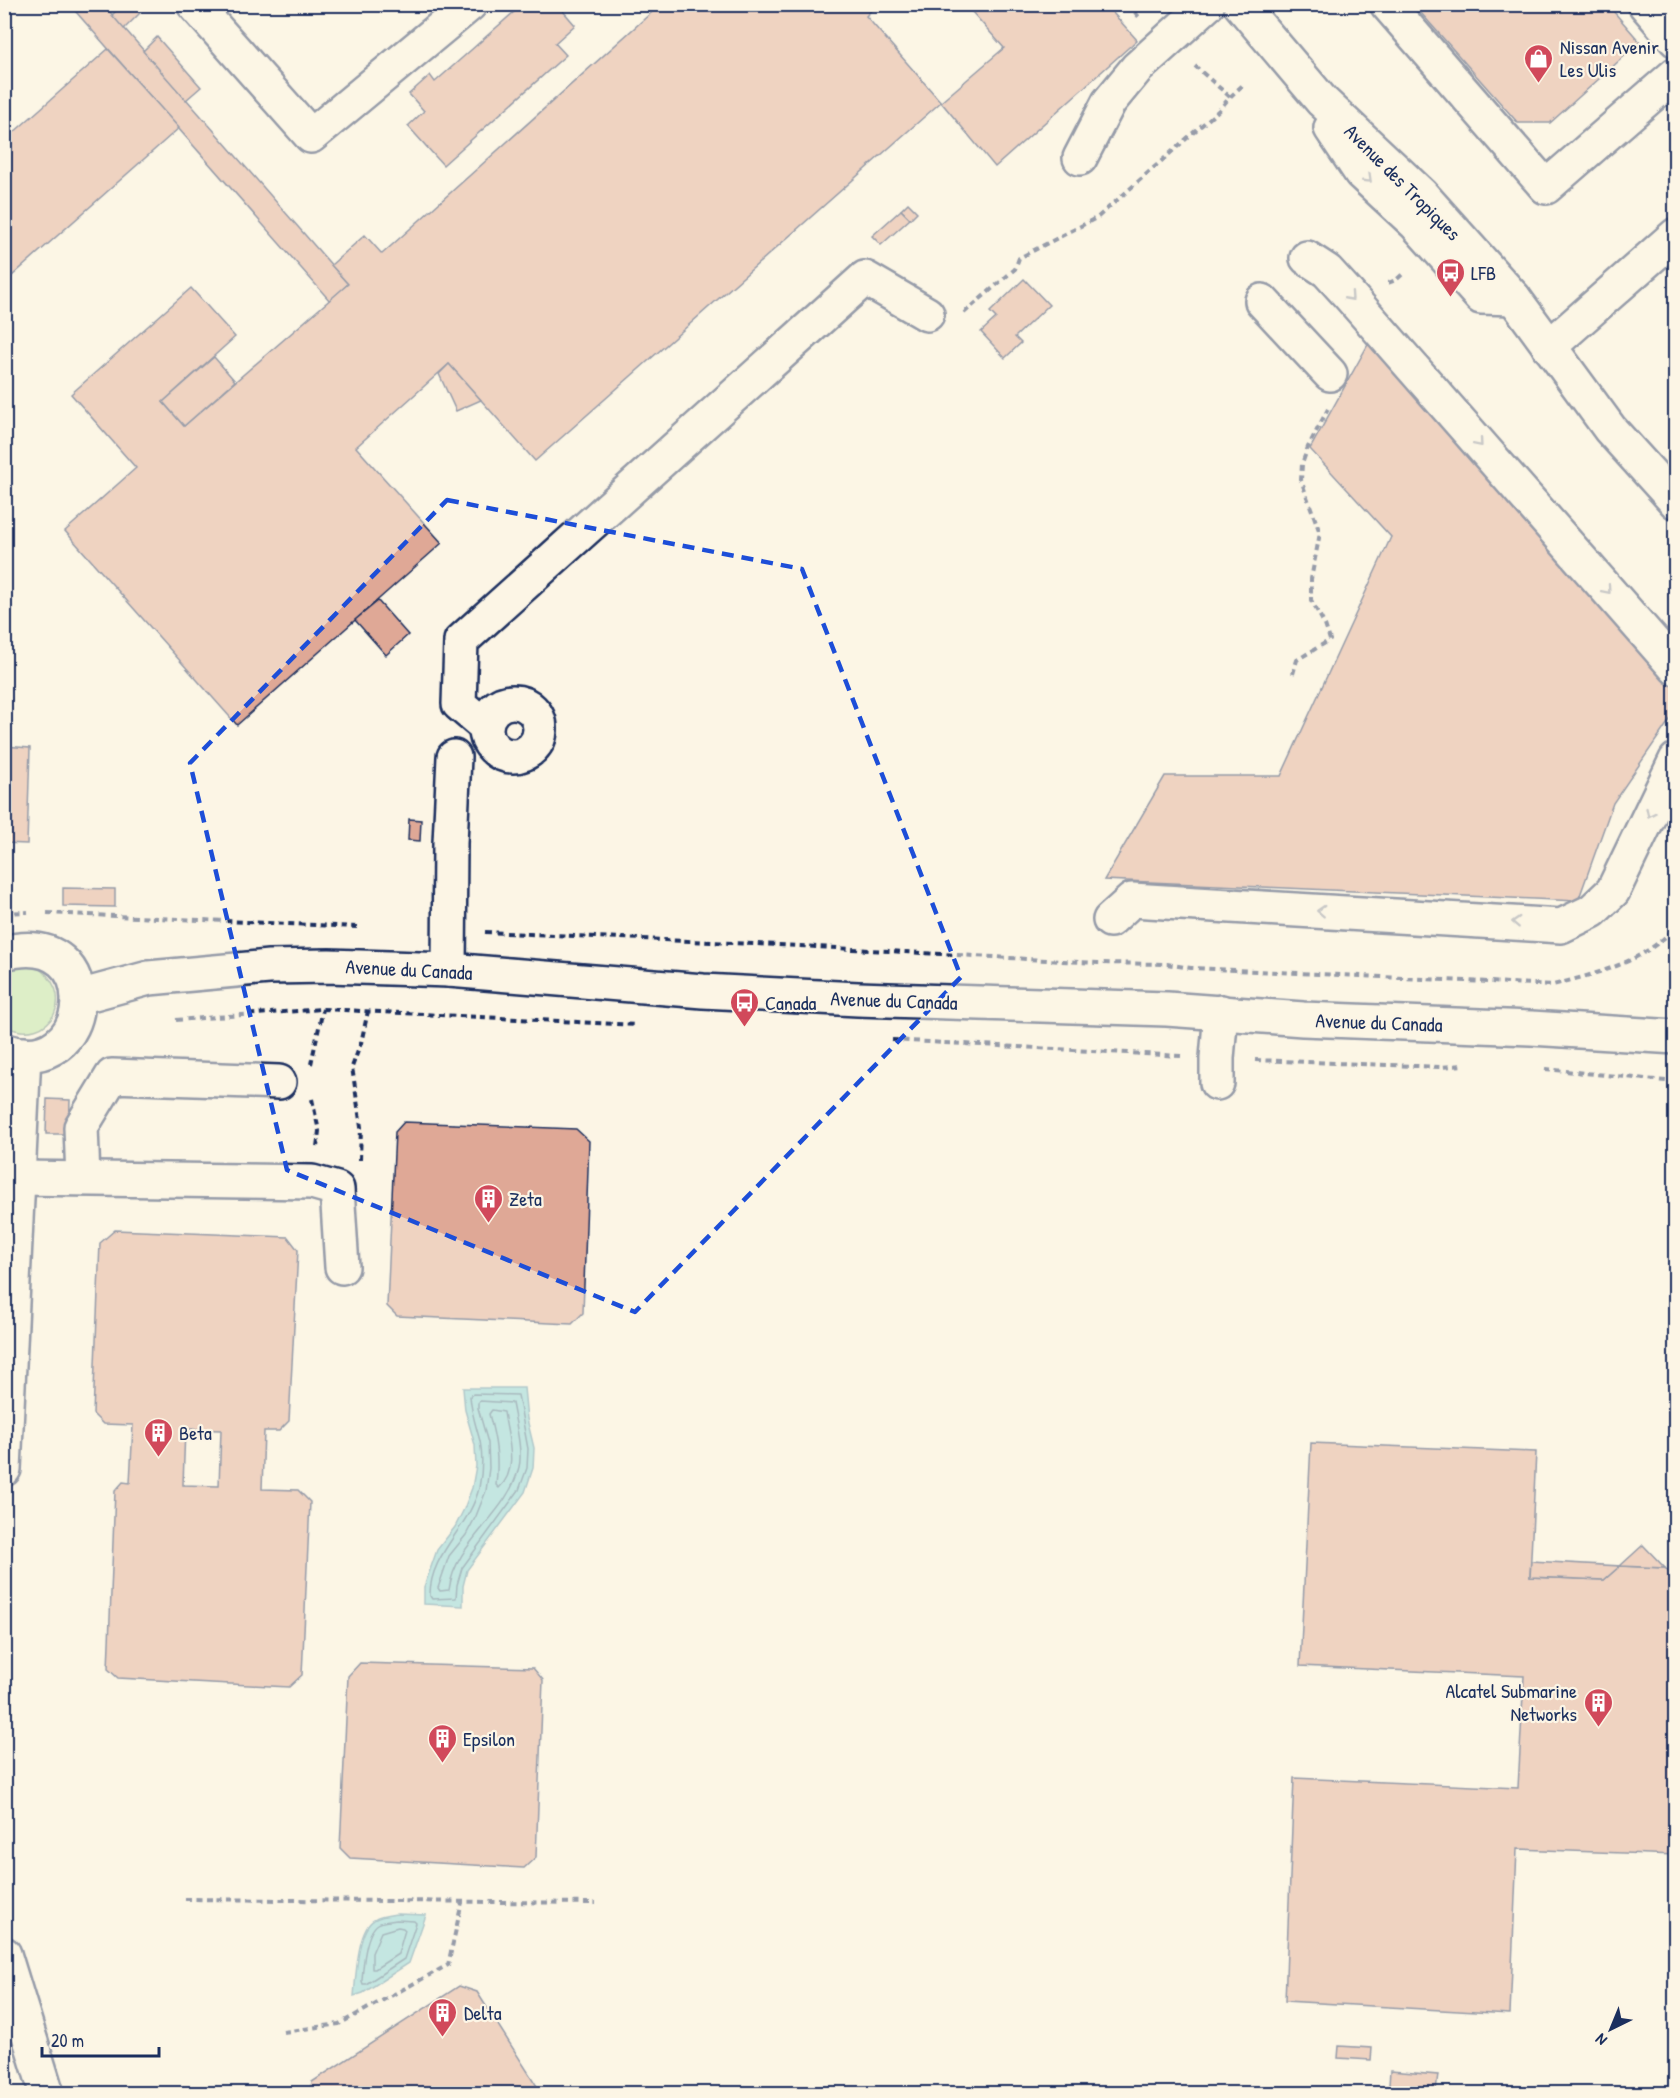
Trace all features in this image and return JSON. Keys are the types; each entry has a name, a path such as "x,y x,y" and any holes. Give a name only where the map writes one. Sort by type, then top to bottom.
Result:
{"street":[{"path":"194,4 311,136 470,4"},
{"path":"1080,158 1109,102 1137,68 1208,4"},
{"name":"Avenue des Tropiques","path":"1240,4 1322,101 1420,194 1514,298 1610,429 1676,502"},
{"path":"1387,4 1546,187 1676,74"},
{"path":"1645,4 1676,40"},
{"path":"1549,347 1676,235"},
{"path":"1307,258 1327,271 1348,294 1676,668"},
{"path":"485,726 459,704 461,641 865,278 927,314"},
{"path":"1262,301 1330,389"},
{"path":"450,970 450,843 454,758"},
{"path":"1110,920 1132,900 1561,926 1592,911 1613,891 1676,760"},
{"path":"4,953 29,949 53,956 66,966 75,981 80,997 78,1015 70,1031 58,1044 42,1052 14,1052 18,1178 4,1469"},
{"name":"Avenue du Canada","path":"80,997 149,978 269,967 329,966 450,970 704,991 1221,1012 1303,1019 1531,1028 1676,1037"},
{"path":"1217,1071 1221,1012"},
{"path":"83,1178 81,1127 112,1076 279,1082"},
{"path":"18,1178 312,1182 337,1189 342,1267"},
{"path":"7,1972 47,2094"}],"path":[{"path":"1230,97 1245,84"},
{"path":"1293,674 1297,660 1330,640 1325,625 1311,600 1311,579 1320,533 1301,480 1302,464 1330,389"},
{"path":"4,913 29,912"},
{"path":"40,912 366,927"},
{"path":"450,931 788,945 899,953 1098,963 1167,964 1191,968 1553,985 1606,970 1638,957 1676,926"},
{"path":"176,1020 324,1010 639,1026"},
{"path":"337,1189 351,1175 361,1159 361,1127 351,1067 361,1043 368,1011"},
{"path":"886,1040 1217,1071 1442,1067 1470,1064"},
{"path":"1543,1069 1676,1082"},
{"path":"185,1899 596,1903"},
{"path":"283,2032 339,2024 448,1965 462,1902"}],"highlighted area":[{"path":"447,500 802,569 961,977 635,1312 287,1170 190,763"}],"green space":[{"path":"33,965 47,976 55,989 57,1002 54,1014 47,1024 36,1030 21,1031 5,1026 4,970"}],"water":[{"path":"463,1388 524,1388 527,1419 534,1448 533,1468 525,1492 467,1570 463,1586 463,1606 424,1604 424,1587 437,1550 455,1527 464,1509 472,1488 476,1466 475,1445 465,1410"},
{"path":"397,1914 426,1915 409,1963 363,1993 354,1996 358,1955 368,1925 374,1920"}],"building":[{"path":"69,4 103,4 348,284 330,301"},
{"path":"123,4 132,4 140,13 124,29 112,15"},
{"path":"523,4 557,4 575,25 555,43 566,55 443,165 408,126 424,111 409,94 430,75 435,82"},
{"path":"661,4 877,4 866,16 941,102 535,461 449,364 356,447 442,543 237,725 65,531 136,468 71,394 191,288 235,337 163,402 184,426 348,284 331,265 365,235 382,254"},
{"path":"965,4 1105,4 1137,40 995,167 941,102 1004,48"},
{"name":"Nissan Avenir Les Ulis","path":"1413,4 1607,4 1640,42 1550,123 1518,123"},
{"path":"157,37 201,87 186,100 143,51"},
{"path":"108,49 179,128 4,283 4,141"},
{"path":"908,203 917,212 910,219 901,210"},
{"path":"901,210 910,219 881,245 872,236"},
{"path":"1024,279 1049,305 1015,337 1021,343 1005,358 981,332 996,318 990,312"},
{"path":"1370,341 1676,687 1676,711 1613,803 1578,901 1104,880 1165,776 1281,776 1391,537 1310,449"},
{"path":"214,357 235,381 184,426 163,402"},
{"path":"449,364 481,400 456,411 439,374"},
{"path":"378,601 408,635 386,655 355,620"},
{"path":"4,746 30,748 27,844 4,843"},
{"path":"409,819 421,820 420,841 408,840"},
{"path":"63,888 115,889 115,907 63,906"},
{"path":"47,1099 70,1100 69,1134 46,1134"},
{"name":"Zeta","path":"404,1122 576,1129 589,1141 583,1313 572,1324 397,1316 387,1306 395,1132"},
{"name":"Beta","path":"115,1230 288,1237 298,1250 289,1421 279,1431 264,1431 262,1489 298,1490 310,1502 302,1675 289,1687 118,1678 108,1669 115,1491 123,1482 130,1483 133,1425 103,1424 93,1414 100,1243","holes":["185,1429 221,1430 219,1486 183,1485"]},
{"name":"Alcatel Submarine Networks","path":"1311,1443 1536,1452 1530,1577 1604,1580 1620,1566 1665,1568 1676,1580 1676,1855 1517,1849 1510,2014 1285,2001 1294,1778 1518,1788 1524,1676 1300,1666"},
{"path":"1643,1545 1665,1568 1620,1566"},
{"path":"1531,1561 1620,1566 1604,1580 1530,1577"},
{"name":"Epsilon","path":"360,1663 533,1668 543,1680 536,1857 524,1868 350,1858 340,1848 348,1676"},
{"name":"Delta","path":"459,1986 477,1992 542,2094 309,2094 312,2082"},
{"path":"1339,2046 1372,2048 1371,2060 1338,2058"},
{"path":"1390,2071 1438,2075 1436,2090 1389,2085"}],"place":[{"name":"Nissan Avenir Les Ulis","path":"1539,84"},
{"name":"LFB","path":"1450,298"},
{"name":"Canada","path":"744,1028"},
{"name":"Zeta","path":"488,1224"},
{"name":"Beta","path":"158,1458"},
{"name":"Alcatel Submarine Networks","path":"1598,1728"},
{"name":"Epsilon","path":"442,1764"},
{"name":"Delta","path":"443,2038"}]}
